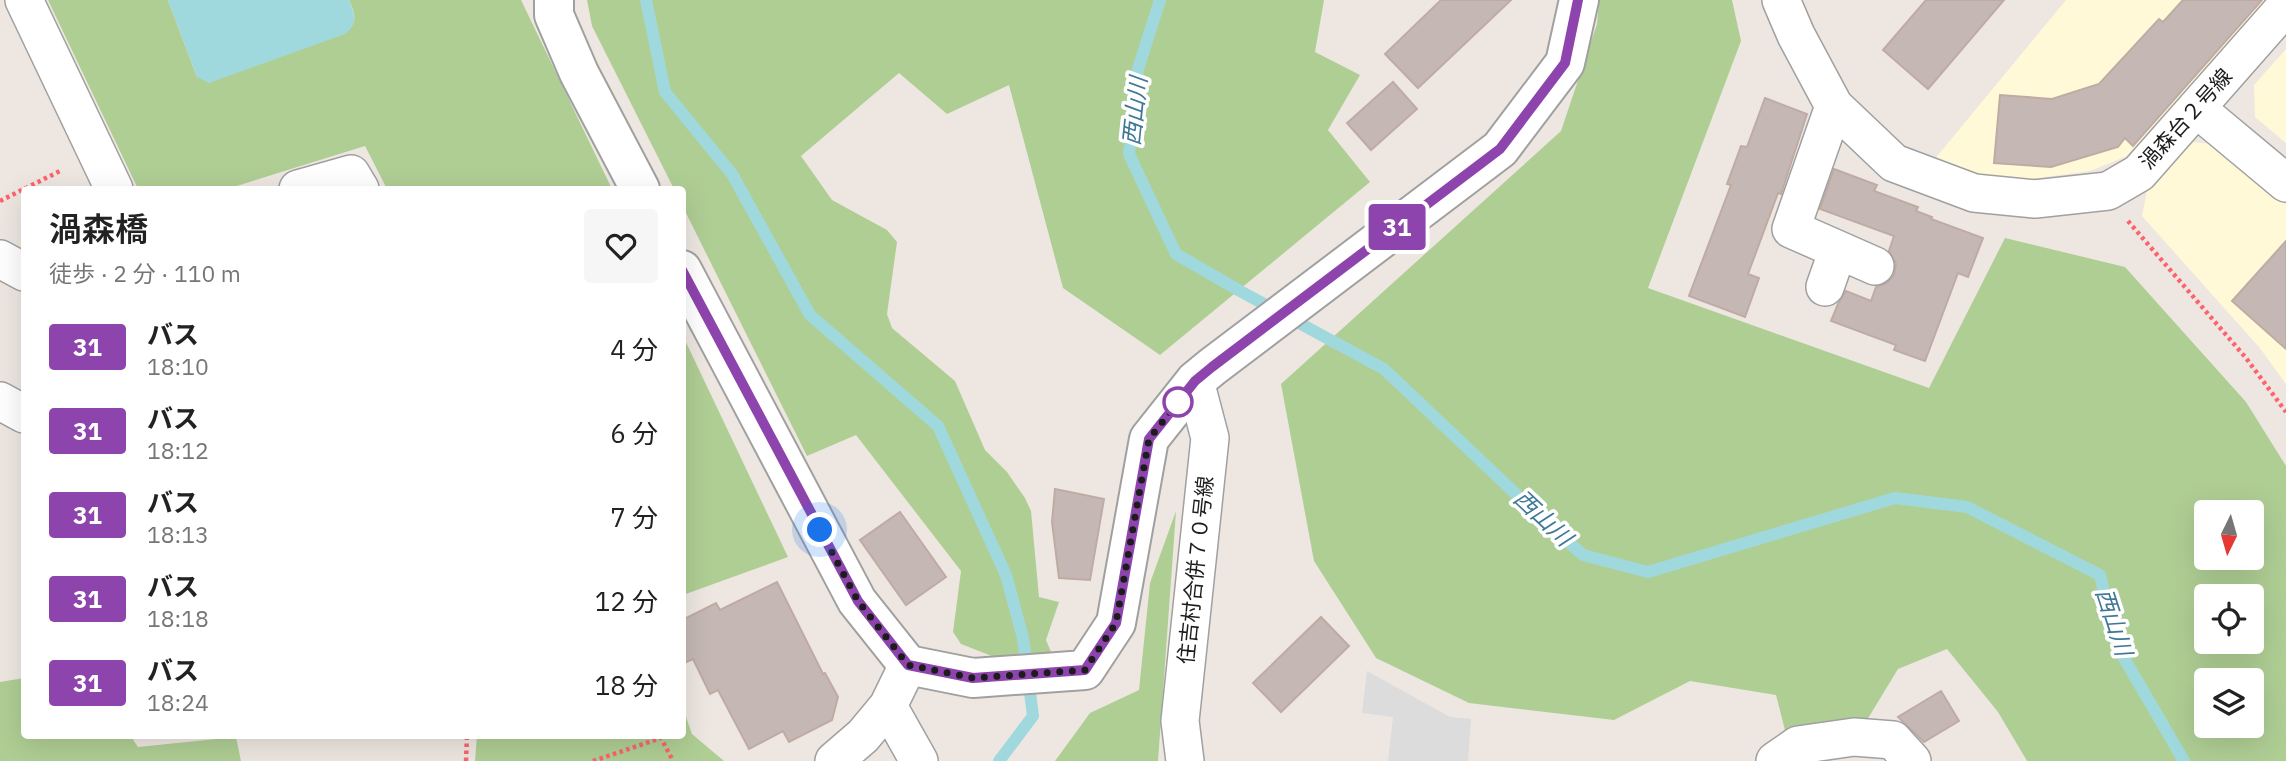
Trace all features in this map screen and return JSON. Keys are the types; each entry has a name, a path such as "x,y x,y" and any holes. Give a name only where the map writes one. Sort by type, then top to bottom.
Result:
{"street":[{"path":"24,0 113,186"},
{"path":"554,0 554,15 579,73 638,186"},
{"path":"686,278 858,601 908,665 973,678 1085,670 1116,623 1149,439 1203,374 1500,149 1565,63 1578,0"},
{"name":"渦森台２号線","path":"1781,0 1796,35 1834,106 1894,163 1974,193 2035,200 2108,191 2139,173 2286,6"},
{"path":"1834,106 1791,229 1875,265"},
{"path":"2196,108 2286,183"},
{"path":"309,186 351,174 358,186"},
{"path":"1825,287 1838,250"},
{"path":"0,258 21,270"},
{"name":"住吉村合併７０号線","path":"1185,761 1180,721 1210,438 1203,374"},
{"path":"0,401 21,412"},
{"path":"834,761 863,736 888,706 908,665"},
{"path":"888,706 914,751"},
{"path":"1775,761 1798,745 1854,737 1893,740 1912,761"}],"path":[{"path":"29,186 96,152"},
{"path":"0,201 21,190"},
{"path":"2108,191 2126,219 2246,358 2286,412"},
{"path":"466,761 467,739"},
{"path":"593,761 658,739"},
{"path":"662,739 673,761"}],"shaded area":[{"path":"2066,0 2265,0 2127,156 2090,171 2031,179 1980,175 1934,160"},
{"path":"2286,49 2286,143 2255,117 2254,85"},
{"path":"2190,142 2216,144 2286,204 2286,384 2259,347 2142,216 2147,191"},
{"path":"1367,671 1450,717 1471,719 1468,761 1388,761 1393,717 1362,713"}],"green space":[{"path":"48,0 168,0 197,77 349,30 354,12 349,0 521,0 611,186 385,186 365,146 237,186 137,186"},
{"path":"587,0 1324,0 1315,52 1360,75 1328,130 1370,182 1160,355 1063,288 1009,85 947,114 899,73 801,156 832,200 887,230 897,242 887,314 892,328 955,381 985,450 1007,472 1031,511 1039,597 1059,602 1046,640 1052,654 1002,660 961,644 953,632 961,571 856,435 807,456 686,213 686,186 672,186 592,26"},
{"path":"1599,0 1732,0 1741,41 1648,288 1929,388 2005,238 2125,267 2246,402 2286,466 2286,761 2027,761 1998,712 1947,649 1898,669 1864,725 1787,738 1776,695 1690,681 1614,720 1469,703 1376,658 1314,561 1281,384 1561,131 1597,24"},
{"path":"686,342 788,557 686,594"},
{"path":"1176,511 1158,761 1055,761 1090,713 1139,690 1150,583"},
{"path":"21,678 21,739 133,739 138,747 236,739 241,761 0,761 0,682"},
{"path":"686,717 692,734 724,761 475,761 477,739 686,739"}],"water":[{"path":"168,0 349,0 354,18 352,26 345,34 209,83 197,77"}],"building":[{"path":"1441,0 1511,0 1418,88 1385,54"},
{"path":"1926,0 2004,0 1928,89 1883,50"},
{"path":"2183,0 2262,0 2133,146 2125,138 2118,147 2051,167 1994,163 2000,95 2052,99 2099,84 2159,19 2163,22"},
{"path":"1393,82 1417,109 1371,150 1347,123"},
{"path":"1765,98 1807,114 1781,194 1778,193 1748,274 1759,278 1745,317 1689,296 1731,185 1727,184 1741,146 1747,147"},
{"path":"1834,169 1877,185 1874,191 1918,207 1916,211 1932,217 1931,219 1983,238 1968,277 1958,273 1925,361 1894,350 1896,345 1831,321 1846,291 1871,301 1876,287 1887,283 1894,275 1896,264 1889,251 1894,236 1820,209"},
{"path":"2286,241 2286,349 2232,301"},
{"path":"1055,489 1104,499 1090,580 1059,578 1052,522"},
{"path":"900,512 946,577 906,605 860,540"},
{"path":"777,582 823,674 825,673 838,697 832,720 789,742 783,731 749,749 718,690 710,694 693,659 686,662 686,618 716,603 720,610"},
{"path":"1321,617 1349,646 1281,712 1253,683"},
{"path":"1941,691 1959,721 1924,742 1898,717"}],"waterway":[{"path":"646,0 665,92 732,174 810,315 938,426 1006,575 1023,638 1033,716 999,761"},
{"name":"西山川","path":"1160,0 1138,69 1129,154 1176,254 1384,369 1583,555 1648,572 1895,498 1967,507 2100,575 2117,646 2184,761"}],"bus line":[{"name":"31","path":"686,278 858,601 908,665 973,678 1085,670 1116,623 1149,439 1195,381 1500,149 1565,63 1578,0"}],"route":[{"path":"820,530 858,601 908,665 973,678 1085,670 1116,623 1149,439 1180,400 1178,402"}]}
